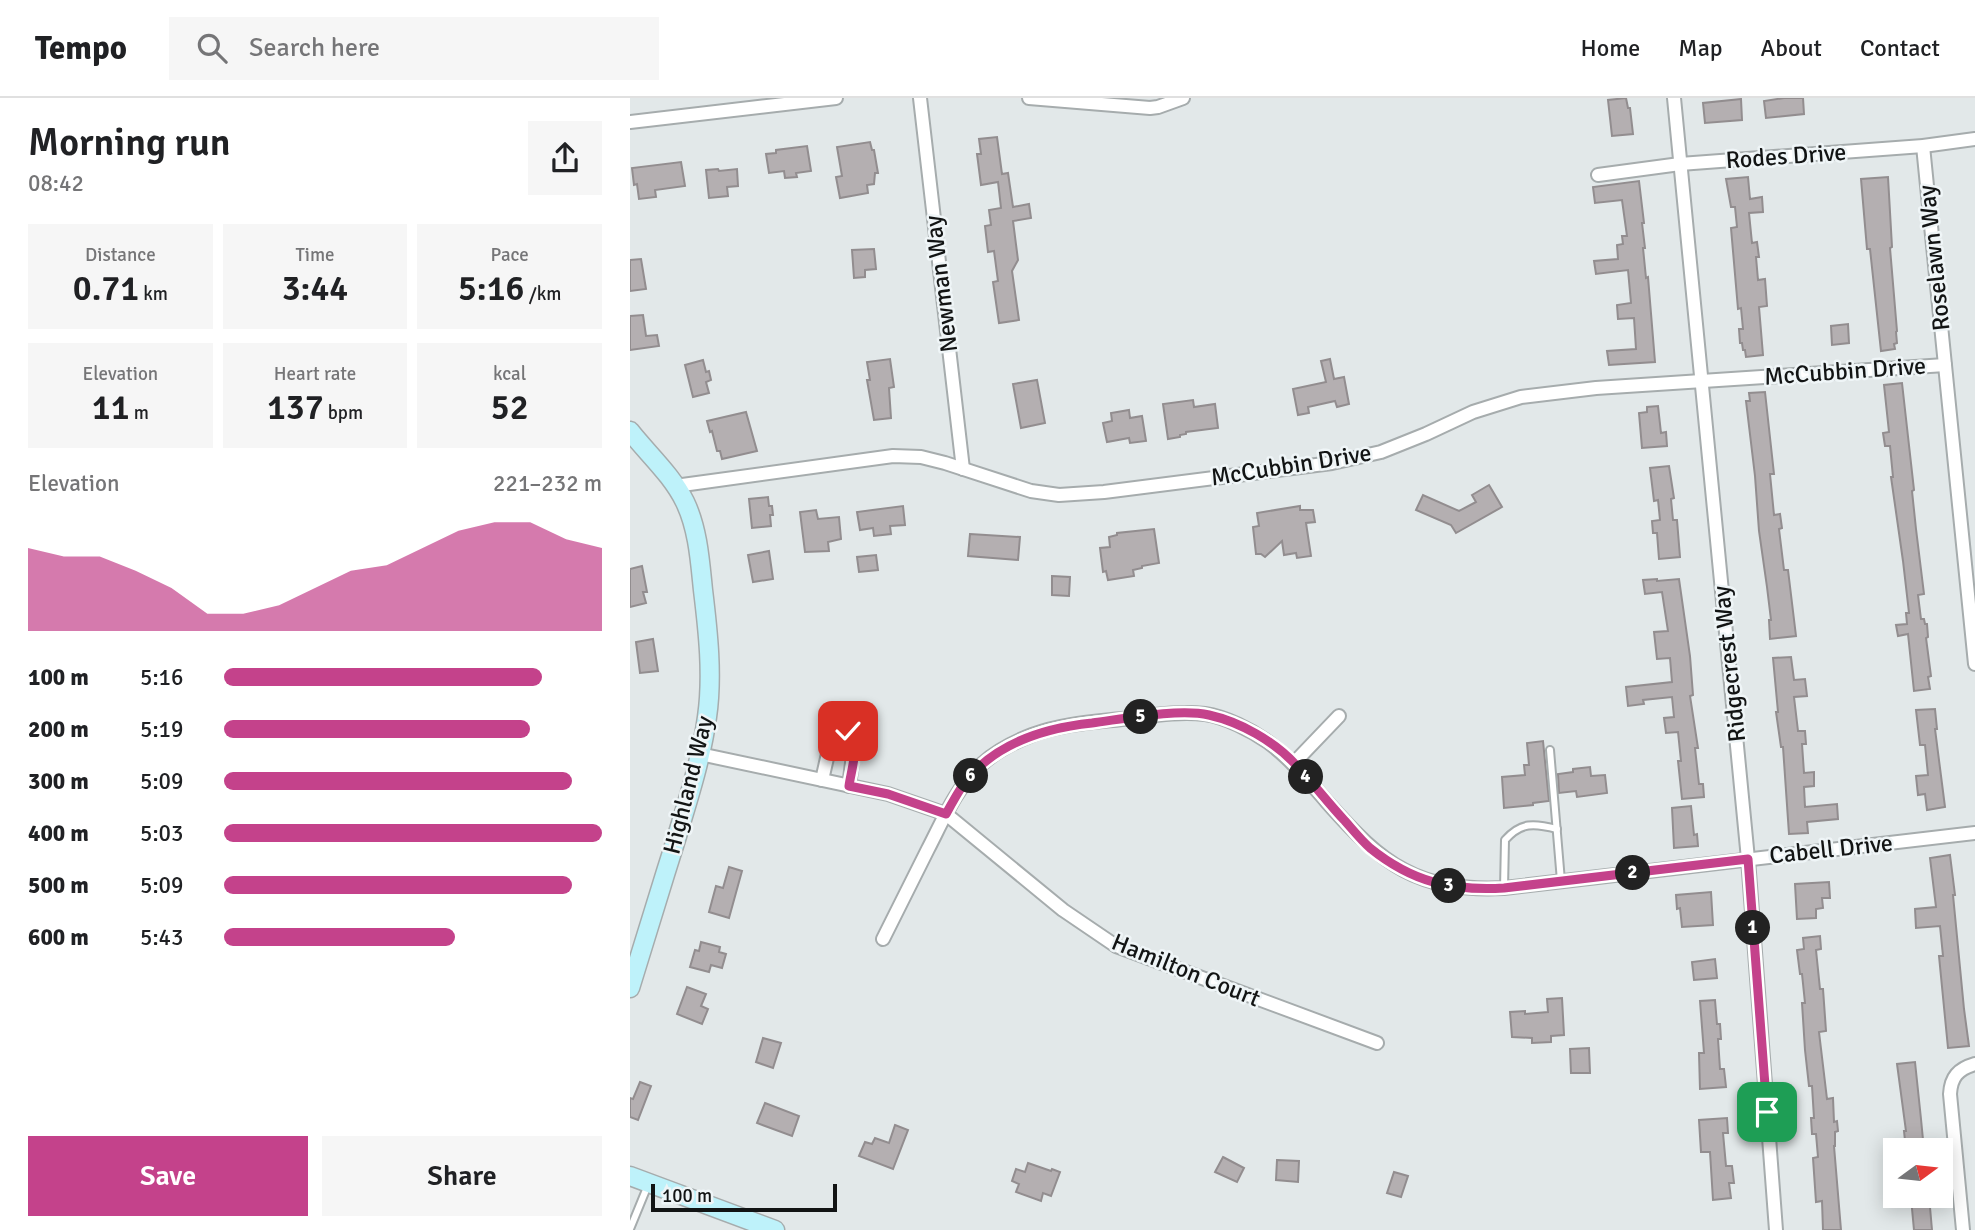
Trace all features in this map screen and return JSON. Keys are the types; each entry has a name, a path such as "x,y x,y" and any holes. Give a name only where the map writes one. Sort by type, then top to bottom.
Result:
{"street":[{"path":"630,122 836,98"},
{"name":"Newman Way","path":"920,98 963,469"},
{"path":"1029,98 1150,108 1183,98"},
{"name":"Ridgecrest Way","path":"1674,98 1748,859 1776,1230"},
{"name":"Rodes Drive","path":"1598,175 1679,164 1923,146 1975,139"},
{"name":"Roselawn Way","path":"1923,146 1975,664"},
{"name":"McCubbin Drive","path":"675,486 892,456 921,457 1020,488 1046,494 1072,495 1357,458 1404,443 1473,412 1521,397 1571,390 1945,365"},
{"name":"Highland Way","path":"630,431 675,486 688,510 695,531 707,626 709,667 707,715 700,754 630,988"},
{"name":"Cabell Drive","path":"883,939 946,814 964,783 981,764 1001,749 1031,735 1070,725 1181,714 1207,715 1236,724 1266,741 1294,763 1368,847 1412,875 1456,888 1504,888 1975,833"},
{"path":"1294,763 1339,716"},
{"path":"822,780 832,736 844,730 851,733 855,740 849,786"},
{"path":"700,754 888,794 946,814"},
{"name":"Hamilton Court","path":"946,814 1063,910 1116,946 1377,1043"},
{"path":"1963,1230 1950,1094 1951,1083 1956,1074 1975,1064"},
{"path":"630,1176 773,1230"}],"lane":[{"path":"1550,750 1561,881"},
{"path":"1504,888 1505,841 1514,830 1523,826 1541,825 1556,829"},
{"path":"630,1229 649,1182"}],"building":[{"path":"1626,98 1633,134 1612,136 1608,100"},
{"path":"1803,98 1804,114 1766,118 1764,101"},
{"path":"1741,99 1742,120 1705,123 1703,103"},
{"path":"997,137 1002,174 1008,173 1013,207 1029,204 1031,218 1013,221 1018,260 1012,271 1019,320 999,323 993,282 998,281 994,251 988,252 985,226 991,225 989,210 1001,208 998,182 981,185 977,154 981,154 979,139"},
{"path":"870,142 878,173 875,173 874,184 867,185 868,193 840,198 836,177 842,176 837,147"},
{"path":"807,146 811,171 796,173 797,177 785,178 784,171 769,173 766,154"},
{"path":"681,162 685,186 655,190 656,197 639,199 632,168"},
{"path":"737,169 738,186 727,187 728,196 709,198 706,170"},
{"path":"1748,177 1750,199 1762,197 1763,212 1749,213 1752,243 1757,242 1758,280 1765,279 1767,306 1759,307 1763,355 1746,357 1740,343 1739,329 1743,329 1741,308 1738,309 1731,228 1737,227 1735,207 1731,207 1726,179"},
{"path":"1888,177 1897,343 1894,344 1895,349 1881,351 1870,249 1867,249 1861,179"},
{"path":"1639,181 1655,362 1609,365 1607,351 1636,349 1634,318 1618,319 1617,305 1631,303 1628,270 1596,274 1594,261 1618,259 1617,245 1623,244 1622,236 1627,236 1622,200 1595,203 1593,187"},
{"path":"874,249 876,269 865,270 865,277 854,278 852,250"},
{"path":"641,259 646,289 630,291 630,260"},
{"path":"643,315 646,336 657,335 659,346 630,350 630,316"},
{"path":"1848,324 1849,343 1832,345 1831,326"},
{"path":"890,359 894,387 889,388 891,418 874,420 867,380 870,380 867,362"},
{"path":"1330,359 1334,379 1344,377 1349,404 1337,407 1335,401 1308,407 1309,413 1298,415 1293,389 1326,382 1321,361"},
{"path":"703,360 711,380 706,382 709,393 693,397 685,365"},
{"path":"1037,380 1045,423 1021,428 1013,384"},
{"path":"1902,383 1924,594 1918,595 1921,619 1927,624 1931,676 1928,677 1930,689 1914,691 1908,634 1898,636 1896,625 1907,624 1906,613 1909,613 1891,477 1890,446 1885,446 1883,433 1889,432 1884,385"},
{"path":"1765,392 1774,474 1770,474 1774,515 1780,514 1784,570 1788,570 1796,636 1770,639 1771,620 1746,401 1750,401 1749,393"},
{"path":"1193,400 1194,407 1215,404 1218,428 1186,432 1180,437 1168,439 1163,404"},
{"path":"1658,406 1661,433 1666,432 1667,446 1642,448 1639,413 1647,412 1647,407"},
{"path":"1129,410 1130,418 1142,416 1146,441 1130,443 1129,438 1107,442 1103,423 1112,421 1111,413"},
{"path":"746,412 757,451 722,459 707,421"},
{"path":"1669,466 1674,498 1671,499 1673,520 1677,520 1680,557 1659,559 1657,533 1653,533 1652,521 1660,520 1658,500 1654,501 1650,468"},
{"path":"1489,485 1502,507 1456,533 1451,525 1416,510 1423,495 1459,511 1476,502 1472,495"},
{"path":"768,497 773,515 770,515 771,526 752,528 749,499"},
{"path":"903,506 905,525 890,526 891,534 874,536 873,528 860,530 857,512"},
{"path":"1300,506 1300,510 1313,510 1315,522 1306,523 1311,556 1297,558 1296,553 1284,555 1282,541 1265,557 1256,554 1253,527 1259,526 1257,513"},
{"path":"816,510 818,519 839,517 841,539 828,542 829,551 805,552 800,512"},
{"path":"1154,529 1159,563 1133,570 1134,576 1108,580 1106,571 1103,572 1100,548 1110,547 1109,537 1117,533"},
{"path":"970,534 1020,537 1018,560 968,556"},
{"path":"769,551 773,579 753,582 748,555"},
{"path":"876,555 878,570 859,572 857,557"},
{"path":"642,566 647,592 643,592 646,603 630,607 630,569"},
{"path":"1052,576 1070,577 1069,596 1052,595"},
{"path":"1679,579 1690,656 1693,695 1690,696 1698,748 1695,748 1699,784 1703,784 1704,797 1682,799 1678,732 1666,733 1664,718 1674,717 1672,697 1643,700 1644,704 1628,706 1626,687 1672,682 1670,658 1657,659 1654,632 1668,631 1662,592 1645,594 1643,580"},
{"path":"653,639 658,671 640,673 636,642"},
{"path":"1791,657 1794,680 1805,679 1807,696 1794,697 1798,731 1805,731 1806,744 1802,744 1804,773 1814,772 1814,786 1804,787 1805,807 1837,804 1838,819 1807,822 1808,833 1789,834 1773,658"},
{"path":"1935,709 1945,807 1927,810 1925,794 1918,795 1916,776 1928,775 1925,745 1920,745 1916,710"},
{"path":"1543,741 1549,801 1504,808 1502,777 1525,775 1524,765 1529,765 1527,743"},
{"path":"1590,767 1591,776 1605,775 1607,793 1577,797 1576,791 1559,793 1558,774"},
{"path":"1691,806 1698,846 1674,848 1672,808"},
{"path":"1950,855 1969,1046 1948,1048 1939,956 1943,956 1940,926 1916,928 1915,909 1936,907 1930,858"},
{"path":"729,867 742,871 729,918 709,912 716,886 723,888"},
{"path":"1829,882 1830,898 1822,898 1823,908 1816,909 1816,918 1797,919 1795,884"},
{"path":"1711,892 1713,925 1682,927 1676,895"},
{"path":"1820,936 1821,949 1816,950 1820,989 1823,989 1826,1031 1819,1032 1827,1099 1833,1098 1834,1122 1837,1121 1838,1131 1835,1132 1834,1146 1841,1230 1823,1230 1822,1201 1816,1202 1813,1158 1818,1157 1816,1134 1812,1134 1812,1086 1809,1086 1805,1050 1802,1003 1805,1003 1797,950 1804,949 1803,938"},
{"path":"701,942 720,947 719,952 726,954 722,968 711,965 709,972 690,967 695,950 699,951"},
{"path":"1715,959 1717,978 1694,980 1692,962"},
{"path":"687,987 706,994 701,1006 708,1009 702,1024 677,1014"},
{"path":"1562,998 1564,1035 1551,1036 1551,1042 1532,1043 1532,1038 1512,1037 1510,1012 1548,1012 1547,999"},
{"path":"1715,1000 1717,1024 1720,1024 1720,1069 1724,1069 1726,1087 1700,1089 1699,1053 1704,1053 1700,1001"},
{"path":"763,1038 781,1043 773,1068 756,1062"},
{"path":"1589,1048 1590,1073 1571,1073 1570,1049"},
{"path":"1915,1062 1923,1138 1905,1138 1897,1064"},
{"path":"640,1082 651,1086 638,1120 630,1117 630,1098 633,1099"},
{"path":"765,1103 799,1116 792,1136 757,1123"},
{"path":"1727,1118 1728,1133 1723,1133 1726,1166 1732,1166 1734,1183 1729,1183 1731,1198 1713,1200 1710,1152 1701,1152 1699,1120"},
{"path":"895,1125 908,1130 893,1169 859,1156 865,1142 872,1144 875,1138 889,1143"},
{"path":"1223,1157 1244,1168 1237,1182 1215,1172"},
{"path":"1277,1160 1299,1161 1298,1182 1276,1180"},
{"path":"1028,1163 1060,1172 1051,1196 1043,1193 1041,1201 1016,1192 1019,1184 1012,1181 1016,1169 1025,1172"},
{"path":"1394,1172 1408,1176 1401,1197 1387,1193"},
{"path":"1912,1208 1930,1208 1932,1230 1914,1230"}],"route":[{"path":"848,731 855,740 849,786 888,794 946,814 964,783 981,764 1001,749 1031,735 1070,725 1181,714 1207,715 1236,724 1266,741 1294,763 1368,847 1392,864 1412,875 1456,888 1504,888 1748,859 1767,1112"}]}
